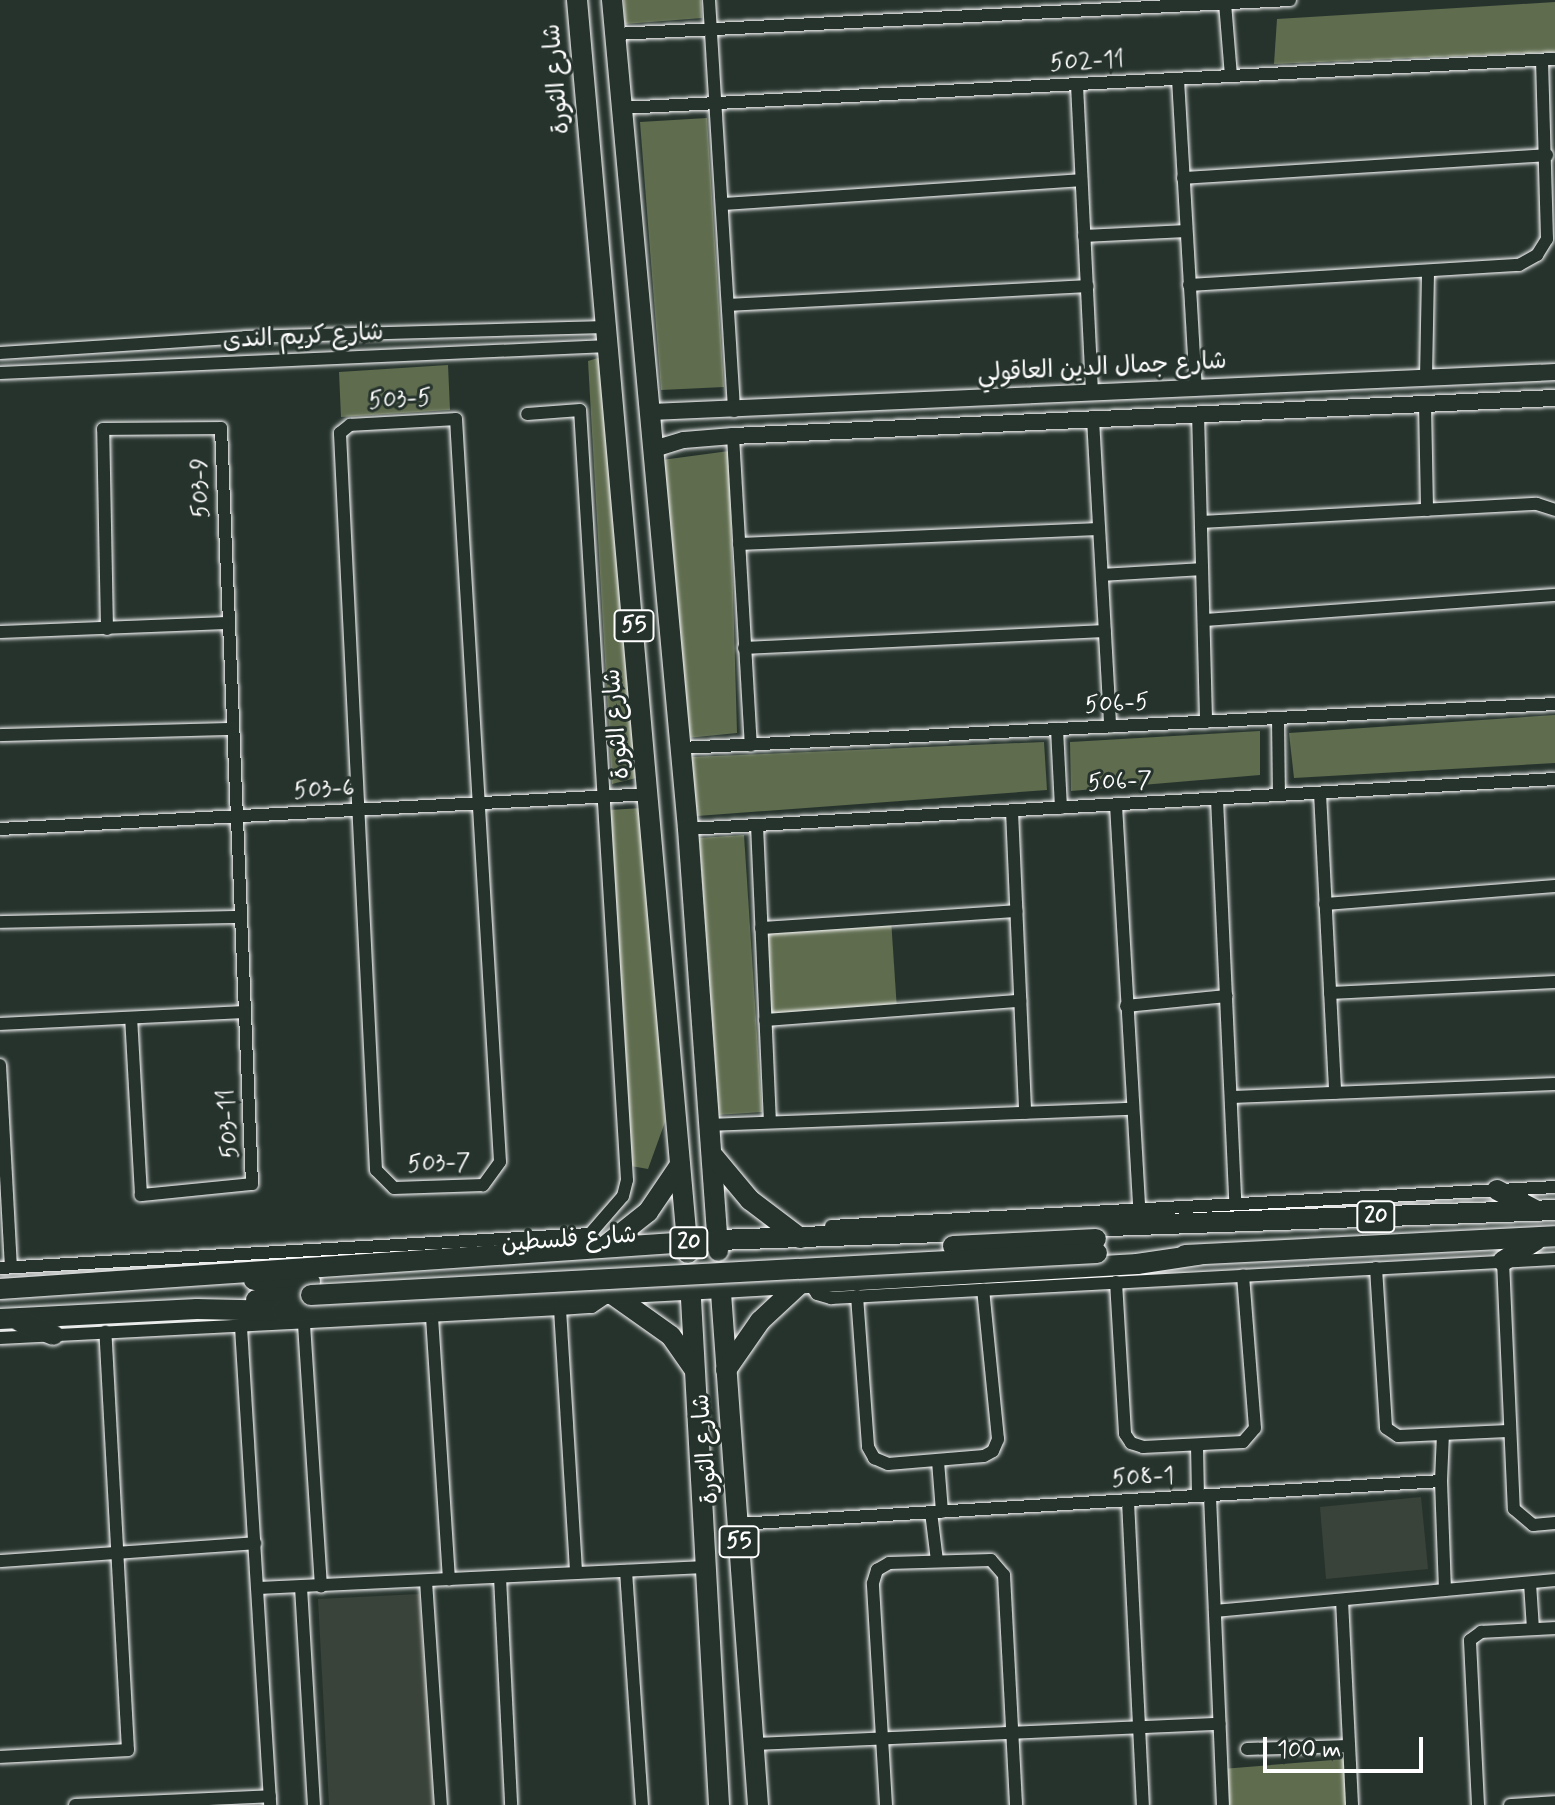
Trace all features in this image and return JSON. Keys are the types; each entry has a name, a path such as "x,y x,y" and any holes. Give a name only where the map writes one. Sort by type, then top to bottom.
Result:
{"main road":[{"name":"شارع الثورة","path":"577,0 650,794 687,1248"},
{"name":"55","path":"612,0 688,829 718,1246"},
{"path":"633,611 669,609"},
{"path":"711,1153 742,1192 794,1234"},
{"path":"596,1241 648,1212 680,1165"},
{"path":"1497,1190 1546,1210"},
{"name":"شارع فلسطين","path":"0,1289 183,1279 281,1267 596,1241 687,1248 794,1234 1140,1221 1197,1224 1546,1210"},
{"name":"شارع فلسطين","path":"1097,1246 1197,1224"},
{"path":"1503,1261 1549,1236"},
{"name":"شارع فلسطين","path":"8,1319 197,1309 283,1311 612,1294 690,1285 1137,1264 1198,1255 1549,1236"},
{"name":"شارع فلسطين","path":"183,1279 311,1288 1097,1246 1198,1255"},
{"path":"726,1370 760,1321 806,1280"},
{"name":"شارع الثورة","path":"720,1284 758,1805"},
{"name":"شارع الثورة","path":"690,1285 719,1805"},
{"name":"شارع فلسطين","path":"197,1309 311,1288"},
{"path":"612,1294 671,1336 694,1371"},
{"path":"8,1319 53,1335"},
{"path":"710,1651 747,1648"}],"street":[{"path":"709,0 734,411"},
{"path":"968,0 969,16"},
{"path":"616,34 969,16 1071,6 1290,0"},
{"path":"1225,3 1231,76"},
{"path":"1189,285 1519,265 1537,255 1547,239 1549,60"},
{"name":"502-11","path":"622,108 1549,60"},
{"path":"1178,79 1196,388"},
{"path":"1077,85 1092,392"},
{"path":"1183,178 1547,155"},
{"path":"722,204 1081,180"},
{"path":"1084,236 1186,231"},
{"path":"1426,377 1428,272"},
{"path":"728,305 1087,286"},
{"name":"شارع كريم الندى","path":"0,353 245,337 607,336"},
{"name":"شارع كريم الندى","path":"0,373 245,362 607,336"},
{"path":"245,337 245,362"},
{"name":"شارع جمال الدين العاقولي","path":"651,412 691,414 1092,392 1555,372"},
{"name":"شارع جمال الدين العاقولي","path":"654,449 693,439 733,436 1555,398"},
{"path":"1425,404 1427,510"},
{"path":"0,1065 6,1268 596,1241 623,1196 627,1180 601,797 580,410 527,414"},
{"path":"1198,413 1206,722"},
{"path":"691,414 693,439"},
{"path":"1093,419 1110,727"},
{"name":"503-5","path":"358,810 340,433 350,425 440,420 459,422 478,804"},
{"name":"503-9","path":"107,629 103,429 221,428 234,817"},
{"path":"733,436 751,745"},
{"path":"1201,522 1537,504 1555,510"},
{"path":"739,544 1099,529"},
{"path":"1102,575 1202,569"},
{"path":"1204,620 1555,595"},
{"path":"0,632 227,623"},
{"path":"744,648 1105,631"},
{"name":"506-5","path":"681,748 1555,704"},
{"path":"1278,718 1279,795"},
{"path":"0,735 231,729"},
{"path":"1057,729 1061,808"},
{"name":"506-7","path":"688,829 1555,779"},
{"path":"1320,793 1335,1093"},
{"name":"503-6","path":"0,829 650,794"},
{"path":"1217,799 1235,1203"},
{"name":"503-7","path":"358,810 376,1170 394,1188 483,1185 495,1176 500,1162 478,804"},
{"path":"1116,805 1139,1208"},
{"path":"1012,811 1025,1113"},
{"name":"503-11","path":"131,1018 138,1190 147,1198 247,1187 255,1179 234,817"},
{"path":"757,825 770,1122"},
{"path":"1325,904 1555,886"},
{"path":"761,928 1016,911"},
{"path":"0,922 239,917"},
{"path":"1330,993 1555,982"},
{"path":"1126,1006 1227,996"},
{"path":"765,1020 1020,1001"},
{"path":"0,1024 244,1012"},
{"path":"1232,1097 1555,1084"},
{"path":"707,1125 1132,1109"},
{"path":"794,1234 1139,1208 1555,1187"},
{"path":"806,1280 821,1297 857,1296 1555,1259"},
{"path":"1503,1261 1508,1431 1514,1509 1533,1525 1555,1523"},
{"path":"1376,1268 1386,1428 1398,1436 1508,1431"},
{"path":"1116,1282 1125,1434 1143,1447 1197,1445 1243,1442 1255,1428 1243,1275"},
{"path":"857,1296 868,1447 874,1458 888,1464 984,1456 998,1439 983,1290"},
{"path":"0,1338 592,1307 612,1294"},
{"path":"560,1309 576,1573"},
{"path":"432,1317 449,1579"},
{"path":"304,1324 321,1586"},
{"path":"75,1805 270,1800 241,1327"},
{"path":"0,1757 128,1750 105,1332"},
{"path":"1443,1434 1441,1481 1445,1590"},
{"path":"1197,1445 1215,1611 1223,1805"},
{"path":"937,1561 938,1461"},
{"name":"508-1","path":"738,1524 1441,1481"},
{"path":"1128,1501 1143,1805"},
{"path":"0,1561 255,1543"},
{"path":"886,1805 873,1583 877,1570 889,1563 991,1560 1000,1565 1016,1805"},
{"path":"259,1588 705,1567"},
{"path":"626,1571 642,1805"},
{"path":"500,1577 511,1805"},
{"path":"1215,1611 1555,1580"},
{"path":"426,1581 441,1805"},
{"path":"1530,1583 1533,1629"},
{"path":"301,1587 314,1805"},
{"path":"1342,1600 1352,1805"},
{"path":"1478,1805 1470,1640 1481,1632 1555,1628"},
{"path":"755,1744 1220,1724"},
{"path":"1247,1749 1349,1746"},
{"path":"1510,1805 1555,1802"}],"shaded area":[{"path":"1421,1497 1428,1569 1326,1579 1320,1507"},
{"path":"419,1594 434,1805 329,1805 318,1599"}],"green space":[{"path":"624,0 701,0 702,18 625,24"},
{"path":"1555,2 1555,52 1274,64 1277,19"},
{"path":"707,118 724,387 661,390 640,122"},
{"path":"601,357 636,778 612,784 588,361"},
{"path":"448,365 450,410 341,417 339,372"},
{"path":"729,451 737,733 687,738 662,460"},
{"path":"1555,715 1555,763 1294,778 1289,733"},
{"path":"1260,731 1260,775 1071,791 1070,742"},
{"path":"1044,742 1047,790 697,816 691,757"},
{"path":"642,808 665,1122 648,1169 631,1166 609,810"},
{"path":"744,835 762,1112 717,1115 699,838"},
{"path":"891,919 897,1010 765,1020 761,928"},
{"path":"1345,1759 1349,1805 1223,1805 1222,1769"}]}
